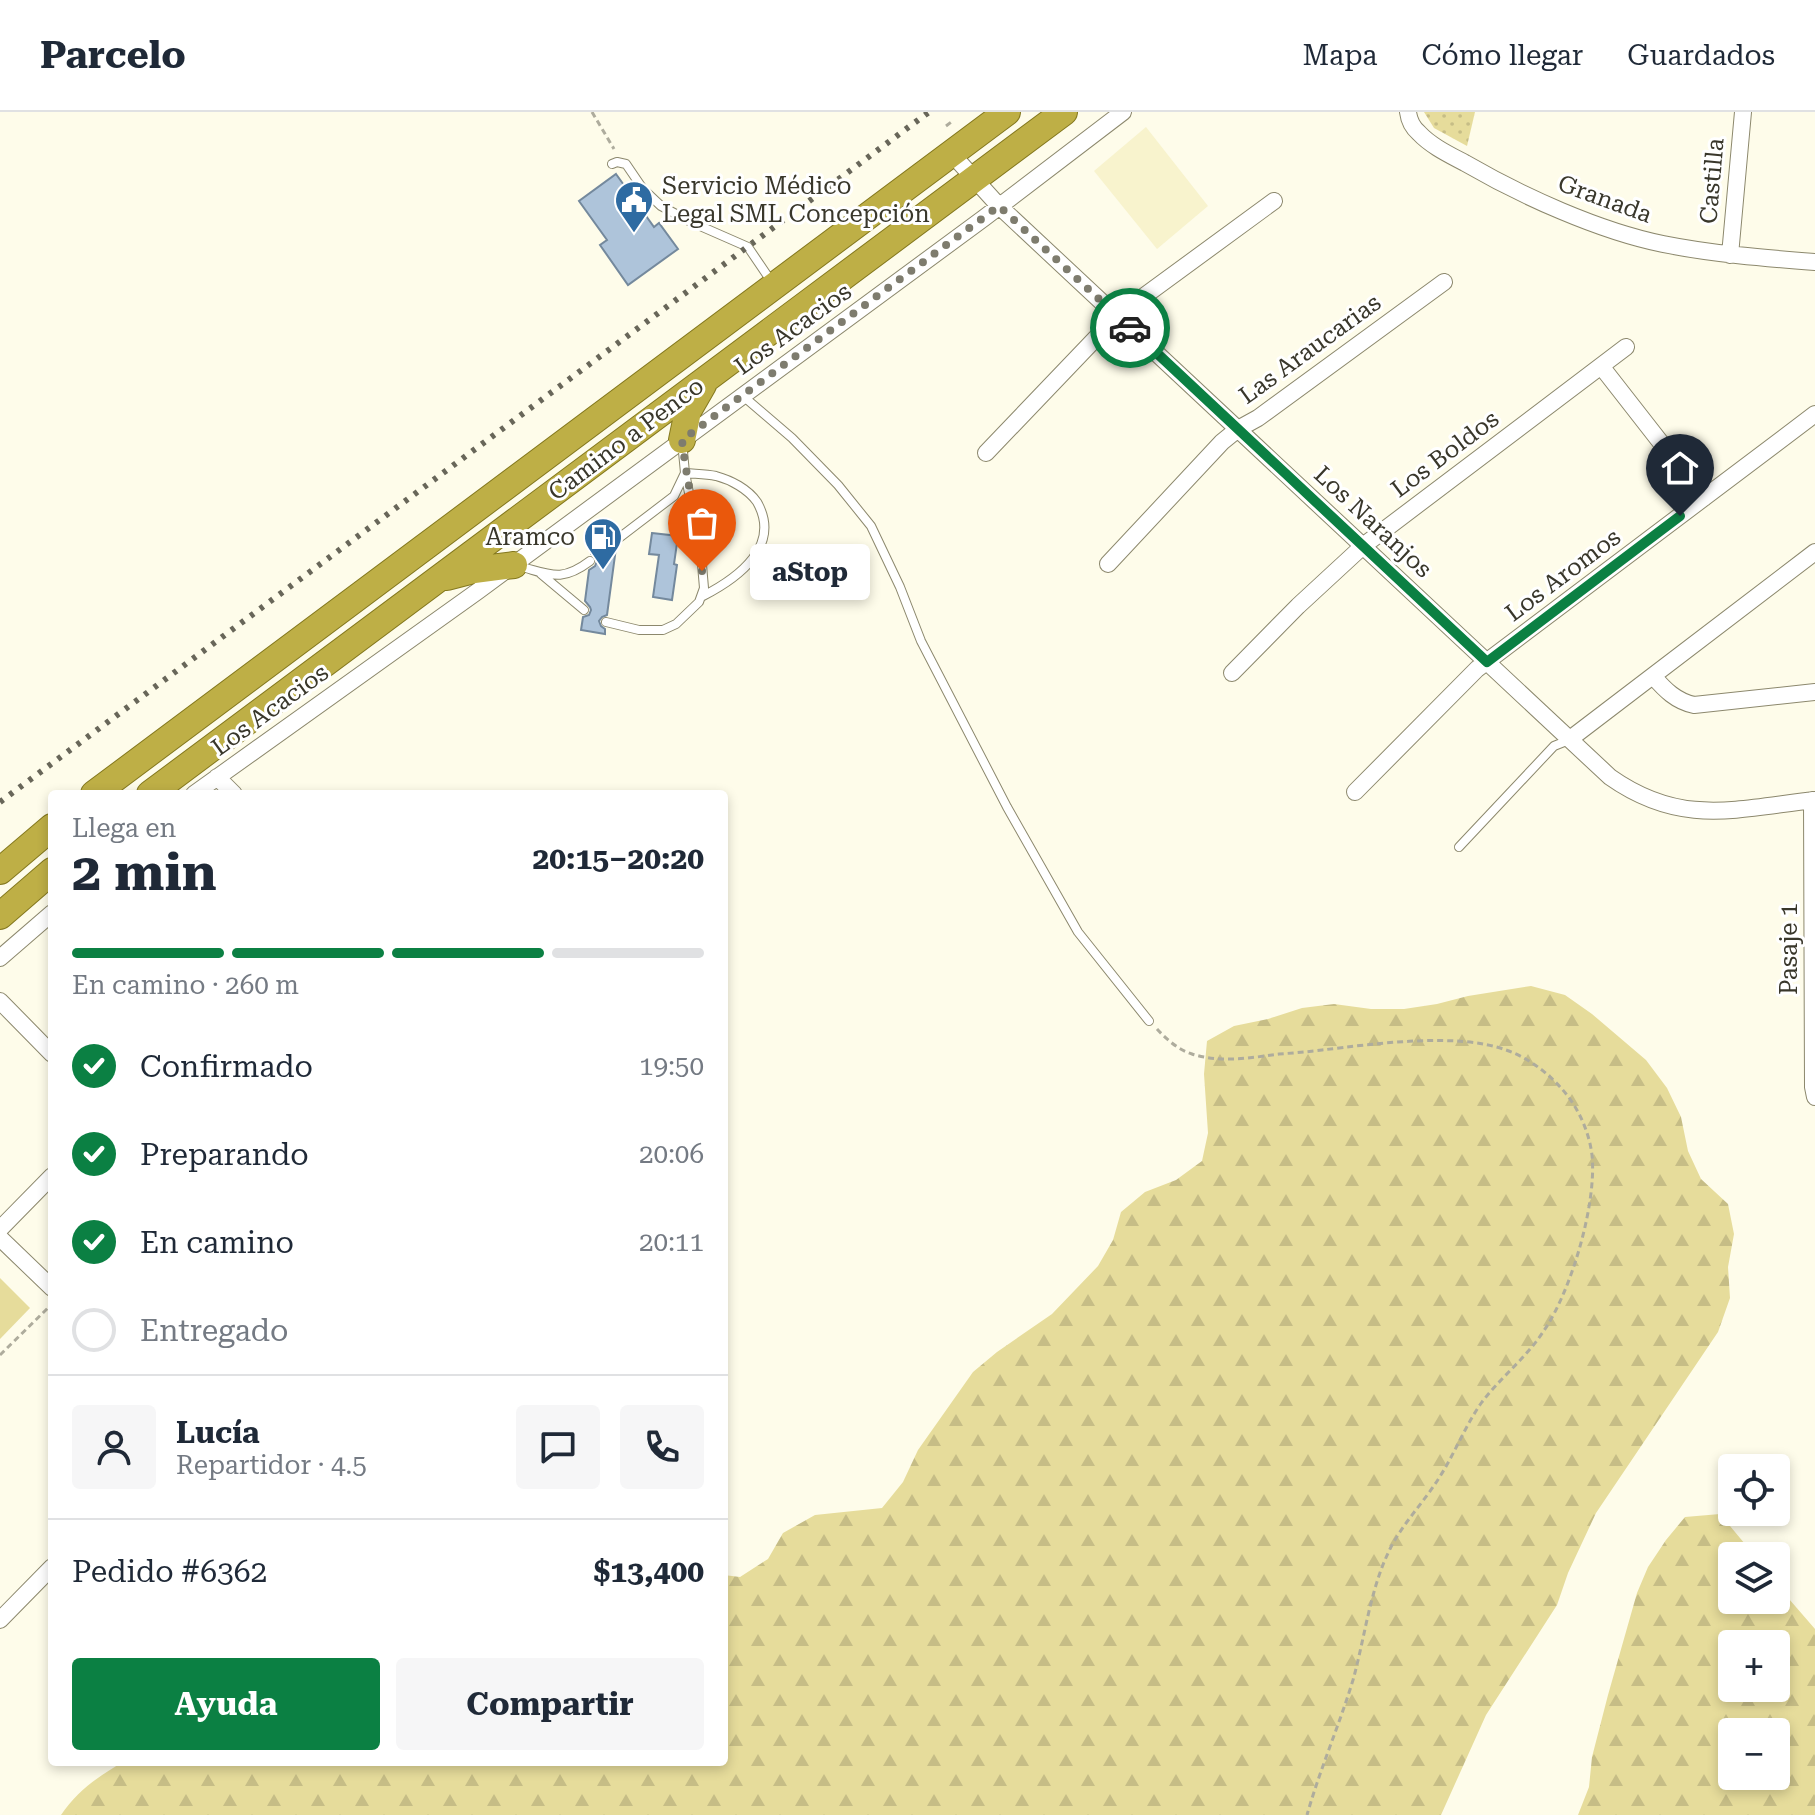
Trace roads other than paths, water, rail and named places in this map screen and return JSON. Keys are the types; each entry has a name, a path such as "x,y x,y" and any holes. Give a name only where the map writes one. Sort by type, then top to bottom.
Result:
{"highway":[{"name":"Camino a Penco","path":"99,790 1007,112"},
{"name":"Camino a Penco","path":"155,790 1064,112"},
{"path":"682,440 688,411 710,376"},
{"path":"436,581 474,570 526,568"},
{"path":"0,871 48,830"},
{"path":"0,916 48,874"}],"street":[{"name":"Los Acacios","path":"199,790 526,568 682,440 1123,112"},
{"name":"Granada","path":"1408,112 1418,133 1437,148 1480,172 1608,229 1661,244 1730,255 1815,262"},
{"name":"Castilla","path":"1730,255 1743,112"},
{"name":"Los Naranjos","path":"951,153 999,206 1610,777 1638,795 1685,810 1717,811 1813,800"},
{"path":"986,453 1117,316 1274,201"},
{"name":"Las Araucarias","path":"1108,564 1222,442 1444,282"},
{"name":"Los Boldos","path":"1232,673 1363,546 1626,347"},
{"path":"1601,366 1704,498"},
{"name":"Los Aromos","path":"1355,792 1467,677 1815,414"},
{"path":"1570,739 1815,552"},
{"path":"1653,676 1672,696 1694,705 1815,692"},
{"path":"217,777 230,790"},
{"name":"Pasaje 1","path":"1813,800 1815,1097"},
{"path":"0,958 48,916"},
{"path":"0,1001 48,1050"},
{"path":"0,1229 48,1180"},
{"path":"0,1238 48,1284"},
{"path":"0,1620 48,1571"}],"lane":[{"path":"617,164 629,168 643,189 661,206 748,247 774,285"},
{"path":"743,396 792,438 871,526 921,641 1007,807 1078,932 1149,1021"},
{"path":"606,622 639,630 663,630 676,624 695,608 703,596 701,553 685,473 682,440"},
{"path":"615,541 674,496 685,473"},
{"path":"685,473 719,477 738,485 754,497 764,519 764,537 754,556 735,576 703,596"},
{"path":"526,568 559,576 567,575 590,561"},
{"path":"526,568 584,610"},
{"path":"1459,847 1554,746 1570,739"}],"railway":[{"path":"0,802 929,112"}],"place":[{"name":"Servicio Médico Legal SML Concepción","path":"634,234"},
{"name":"Aramco","path":"603,571"},
{"name":"aStop","path":"702,571"}]}
